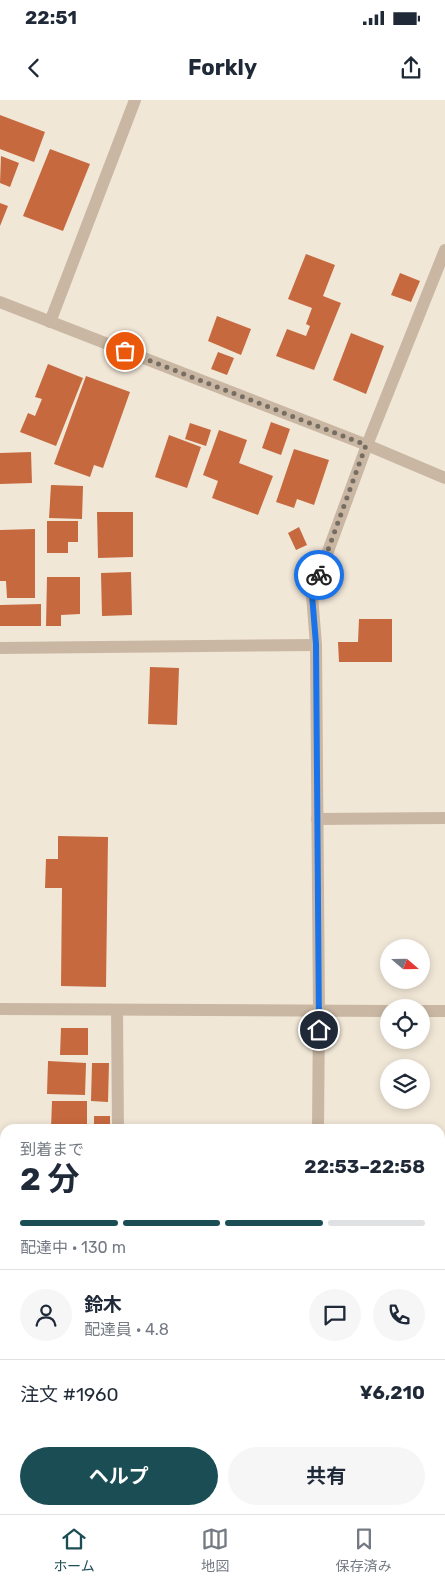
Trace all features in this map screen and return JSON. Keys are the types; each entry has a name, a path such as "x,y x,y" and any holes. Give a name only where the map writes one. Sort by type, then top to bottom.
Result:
{"street":[{"path":"50,322 135,100"},
{"path":"318,1124 316,644 312,595 366,445 445,250"},
{"path":"0,302 366,445 445,478"},
{"path":"0,648 316,644"},
{"path":"317,819 445,818"},
{"path":"0,1009 380,1011"},
{"path":"117,1010 118,1124"},
{"path":"430,1011 445,1011"}],"building":[{"path":"0,115 45,132 34,162 0,149"},
{"path":"50,149 90,164 63,231 23,216"},
{"path":"1,156 19,163 10,187 0,183"},
{"path":"0,203 8,206 0,226"},
{"path":"306,254 335,265 323,296 341,303 314,370 276,356 287,329 306,336 310,326 306,324 312,308 288,299"},
{"path":"400,273 420,281 411,302 391,295"},
{"path":"217,316 251,329 241,355 208,341"},
{"path":"351,333 384,346 366,394 333,380"},
{"path":"218,352 234,358 227,375 211,369"},
{"path":"48,364 83,378 56,446 20,432 28,413 35,416 42,399 35,397"},
{"path":"86,376 130,392 103,468 94,465 90,477 54,464"},
{"path":"271,422 290,429 281,455 262,448"},
{"path":"190,423 211,430 206,446 185,439"},
{"path":"219,430 247,440 239,463 273,476 258,515 212,498 218,481 203,475"},
{"path":"169,435 201,447 187,488 155,477"},
{"path":"294,449 329,460 314,505 297,499 294,508 276,502"},
{"path":"31,452 32,483 0,484 0,453"},
{"path":"51,485 83,486 82,519 49,518"},
{"path":"97,512 133,512 133,557 98,558"},
{"path":"47,521 78,521 78,542 68,542 68,553 47,553"},
{"path":"299,527 307,545 296,550 288,533"},
{"path":"35,529 35,598 7,598 6,581 0,581 0,530"},
{"path":"131,572 132,615 102,616 101,573"},
{"path":"47,577 80,577 80,614 61,615 61,626 46,626"},
{"path":"41,604 41,626 0,626 0,605"},
{"path":"359,619 392,619 392,662 339,662 338,642 358,642"},
{"path":"150,667 179,668 177,725 148,724"},
{"path":"58,836 108,837 106,987 61,986 62,888 45,888 46,859 58,859"},
{"path":"61,1028 88,1028 88,1055 60,1055"},
{"path":"48,1061 86,1063 85,1095 47,1094"},
{"path":"92,1063 109,1063 108,1102 91,1101"},
{"path":"52,1101 87,1101 87,1124 51,1124"},
{"path":"94,1116 110,1116 110,1124 94,1124"}],"way so far":[{"path":"125,351 366,445 319,575"}],"route":[{"path":"319,575 312,595 316,644 319,1030"}]}
